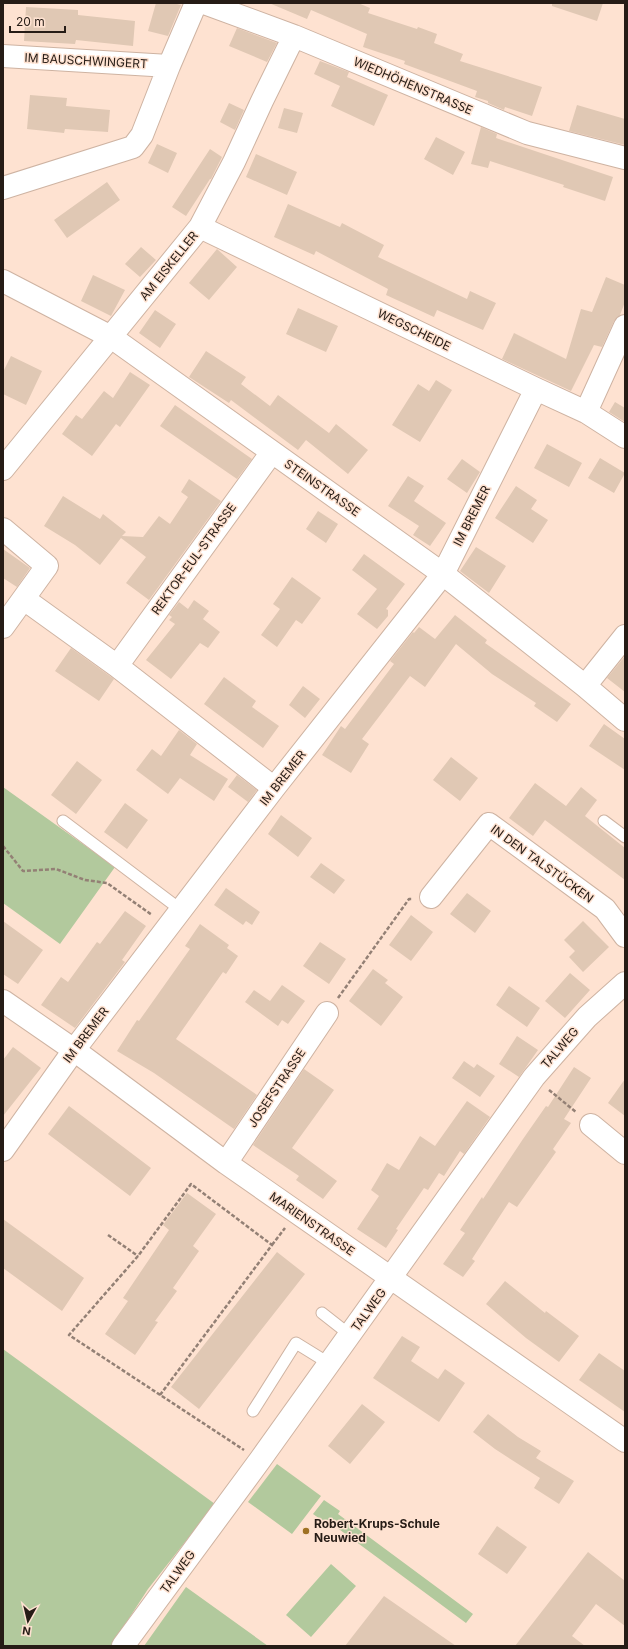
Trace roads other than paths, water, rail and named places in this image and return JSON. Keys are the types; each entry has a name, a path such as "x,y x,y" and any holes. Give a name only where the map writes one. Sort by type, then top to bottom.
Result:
{"street":[{"path":"3,188 133,147 142,135 196,3"},
{"name":"WIEDHÖHENSTRASSE","path":"204,3 294,36 526,133 625,158"},
{"name":"AM EISKELLER","path":"3,469 200,227 234,162 294,36"},
{"name":"IM BAUSCHWINGERT","path":"3,56 169,66"},
{"name":"WEGSCHEIDE","path":"200,227 586,412 625,437"},
{"name":"STEINSTRASSE","path":"3,282 111,337 443,574 585,686 625,720"},
{"path":"586,412 625,326"},
{"name":"IM BREMER","path":"3,1150 74,1050 274,788 443,574 536,389"},
{"name":"REKTOR-EUL-STRASSE","path":"117,666 272,452"},
{"path":"3,529 47,566 3,626"},
{"path":"24,599 117,666 274,788"},
{"path":"585,686 625,636"},
{"name":"IN DEN TALSTÜCKEN","path":"431,897 489,824 605,909 625,936"},
{"name":"TALWEG","path":"123,1646 330,1364 534,1077 587,1017 625,983"},
{"name":"MARIENSTRASSE","path":"3,1001 74,1050 226,1163 625,1441"},
{"name":"JOSEFSTRASSE","path":"226,1163 327,1012"},
{"path":"591,1125 625,1153"}],"lane":[{"path":"63,821 175,918"},
{"path":"604,821 625,837"},
{"path":"322,1313 350,1335"},
{"path":"253,1411 296,1343 330,1364"}],"place":[{"name":"Robert-Krups-Schule Neuwied","path":"306,1531"}]}
